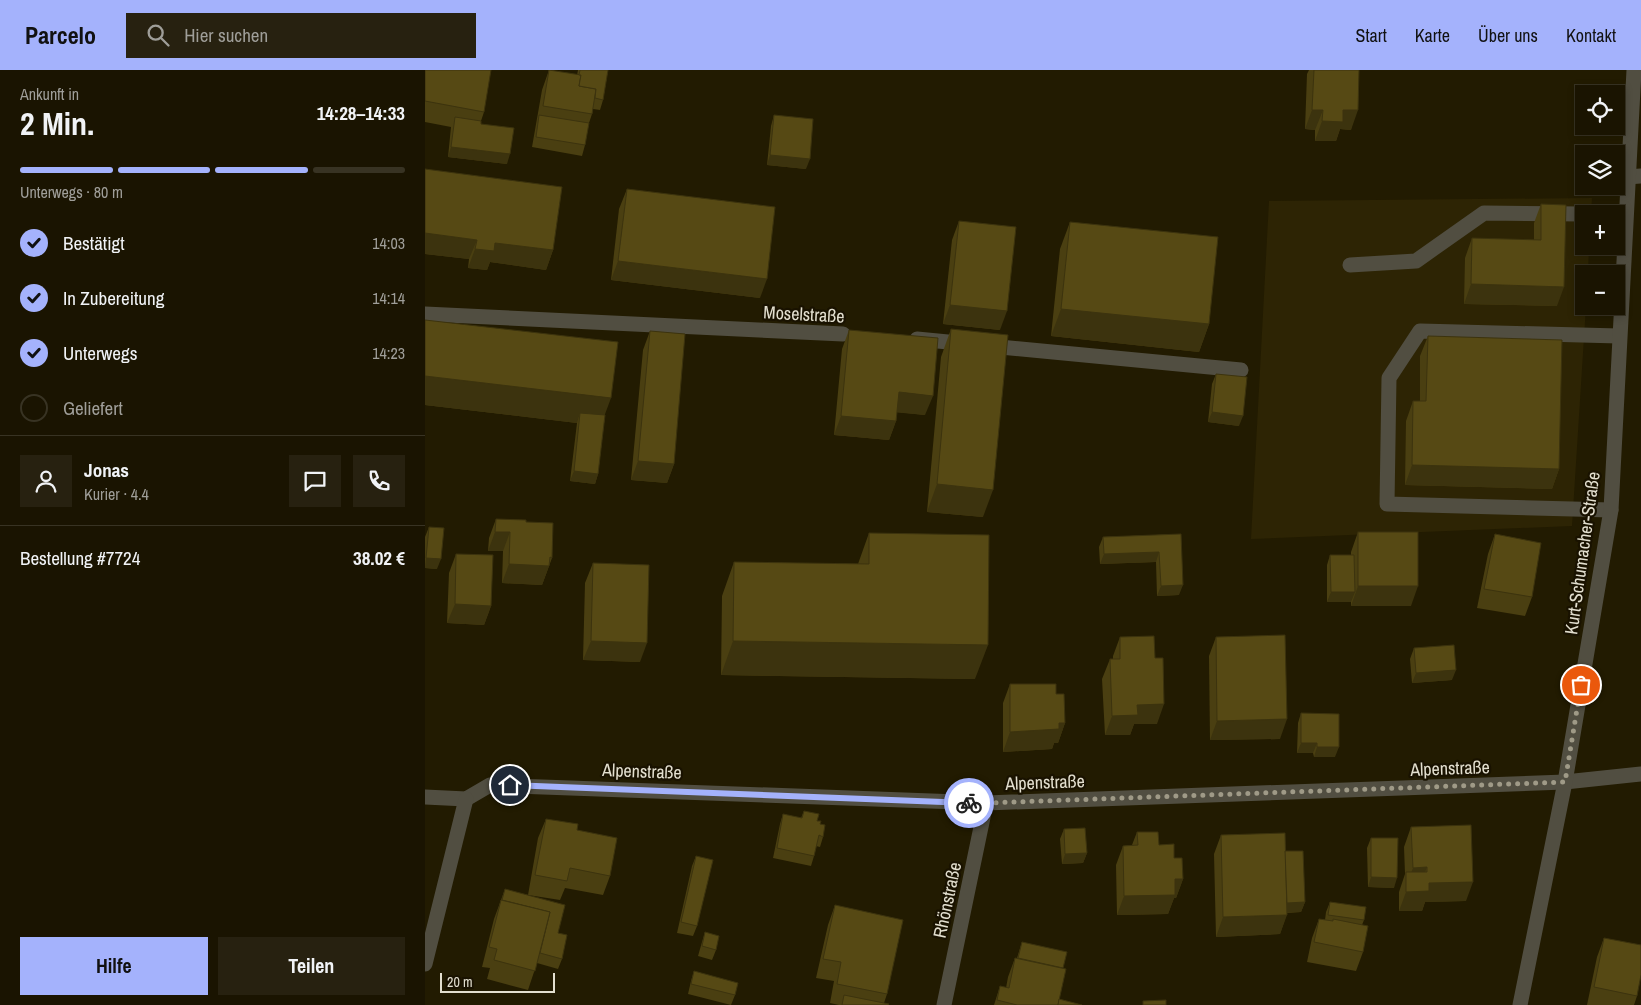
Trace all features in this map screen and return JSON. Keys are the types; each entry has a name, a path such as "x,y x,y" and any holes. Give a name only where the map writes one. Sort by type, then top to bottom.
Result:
{"street":[{"name":"Kurt-Schumacher-Straße","path":"1624,205 1634,176 1634,70"},
{"path":"1350,265 1416,262 1484,213 1575,214"},
{"name":"Kurt-Schumacher-Straße","path":"1520,1005 1565,782 1611,510 1619,336 1620,255"},
{"name":"Moselstraße","path":"425,314 848,335"},
{"path":"1611,510 1387,504 1389,378 1420,332 1619,336"},
{"path":"900,338 1241,370"},
{"name":"Alpenstraße","path":"466,799 490,784 986,803 1565,782 1641,774"},
{"path":"425,797 466,799 425,964"},
{"name":"Rhönstraße","path":"944,1005 986,803"}],"shaded area":[{"path":"1592,198 1592,205 1575,205 1575,255 1589,255 1588,265 1575,265 1575,315 1585,315 1572,526 1251,539 1269,201"}],"building":[{"path":"425,70 491,70 484,112 425,101"},
{"path":"549,70 581,75 579,86 596,89 592,114 543,106"},
{"path":"580,70 608,70 603,100 595,98 596,89 579,86"},
{"path":"1314,70 1359,70 1358,110 1343,110 1343,122 1322,121 1323,110 1312,110"},
{"path":"539,115 589,123 585,145 536,137"},
{"path":"774,115 813,119 810,159 770,155"},
{"path":"455,117 481,121 481,124 514,128 510,154 451,147"},
{"path":"425,169 562,187 553,250 495,243 494,251 475,249 477,240 425,233"},
{"path":"627,189 775,207 767,279 618,261"},
{"path":"1541,204 1566,205 1564,287 1471,284 1472,238 1541,240"},
{"path":"959,221 1016,227 1007,311 950,305"},
{"path":"1070,222 1218,237 1209,324 1061,309"},
{"path":"425,320 618,342 611,398 425,376"},
{"path":"951,329 1008,335 993,490 937,484"},
{"path":"849,330 938,338 933,396 899,392 896,421 841,416"},
{"path":"650,331 685,334 674,464 638,461"},
{"path":"1428,336 1562,340 1559,469 1412,465 1413,401 1426,401"},
{"path":"1216,374 1247,377 1243,416 1212,412"},
{"path":"580,413 605,415 598,474 574,471"},
{"path":"496,519 553,523 552,558 550,557 549,566 509,564 510,532 495,532"},
{"path":"429,527 444,528 441,559 426,558"},
{"path":"1358,532 1418,532 1418,586 1358,586"},
{"path":"869,533 989,535 988,645 733,641 734,562 869,564"},
{"path":"1181,534 1183,585 1161,586 1159,552 1104,554 1103,537"},
{"path":"1495,534 1541,543 1532,597 1484,589"},
{"path":"456,554 493,555 491,606 455,604"},
{"path":"1330,555 1354,555 1355,592 1331,592"},
{"path":"593,563 649,565 647,643 591,641"},
{"path":"1285,635 1287,719 1217,721 1216,637"},
{"path":"1154,636 1155,658 1163,658 1164,704 1137,705 1138,715 1112,716 1110,659 1120,659 1120,637"},
{"path":"1454,645 1456,670 1416,673 1414,648"},
{"path":"1010,684 1056,684 1056,694 1064,694 1065,723 1059,723 1059,729 1010,732"},
{"path":"1301,713 1339,714 1339,747 1317,747 1317,743 1301,743"},
{"path":"804,811 819,814 817,821 821,821 820,824 825,825 823,837 819,835 814,856 777,848 783,814 802,818"},
{"path":"546,819 578,824 577,830 617,838 610,876 570,868 567,881 535,875"},
{"path":"1471,825 1473,882 1429,883 1429,891 1406,892 1406,872 1427,872 1427,867 1413,868 1411,827"},
{"path":"1085,828 1087,853 1065,854 1064,829"},
{"path":"1137,832 1158,832 1159,845 1174,844 1174,858 1182,858 1183,879 1175,879 1175,895 1124,896 1123,846 1138,845"},
{"path":"1285,833 1287,915 1223,917 1221,835"},
{"path":"1371,838 1398,838 1397,878 1371,877"},
{"path":"1285,851 1303,851 1305,902 1287,903"},
{"path":"696,856 713,860 697,926 681,922"},
{"path":"505,889 565,905 558,933 567,935 562,959 540,953 550,912 502,900"},
{"path":"501,900 550,912 535,971 494,960 497,949 489,947"},
{"path":"1330,902 1366,907 1364,920 1328,915"},
{"path":"835,905 903,920 887,994 837,984 841,962 823,959"},
{"path":"1319,919 1333,921 1333,919 1368,926 1363,952 1314,942"},
{"path":"705,932 719,936 716,950 702,946"},
{"path":"1604,938 1641,945 1641,975 1637,996 1594,987"},
{"path":"1022,942 1067,952 1063,968 1018,958"},
{"path":"1015,958 1066,969 1058,1005 1017,1005 997,1000 1000,986 1009,988"},
{"path":"694,971 738,983 735,995 691,984"},
{"path":"844,995 889,1004 842,1005"},
{"path":"1059,999 1082,1005 1058,1005"},
{"path":"1166,1000 1166,1005 1143,1005 1143,1001"}],"way so far":[{"path":"969,803 1565,782 1581,685"}],"route":[{"path":"510,785 969,803"}]}
